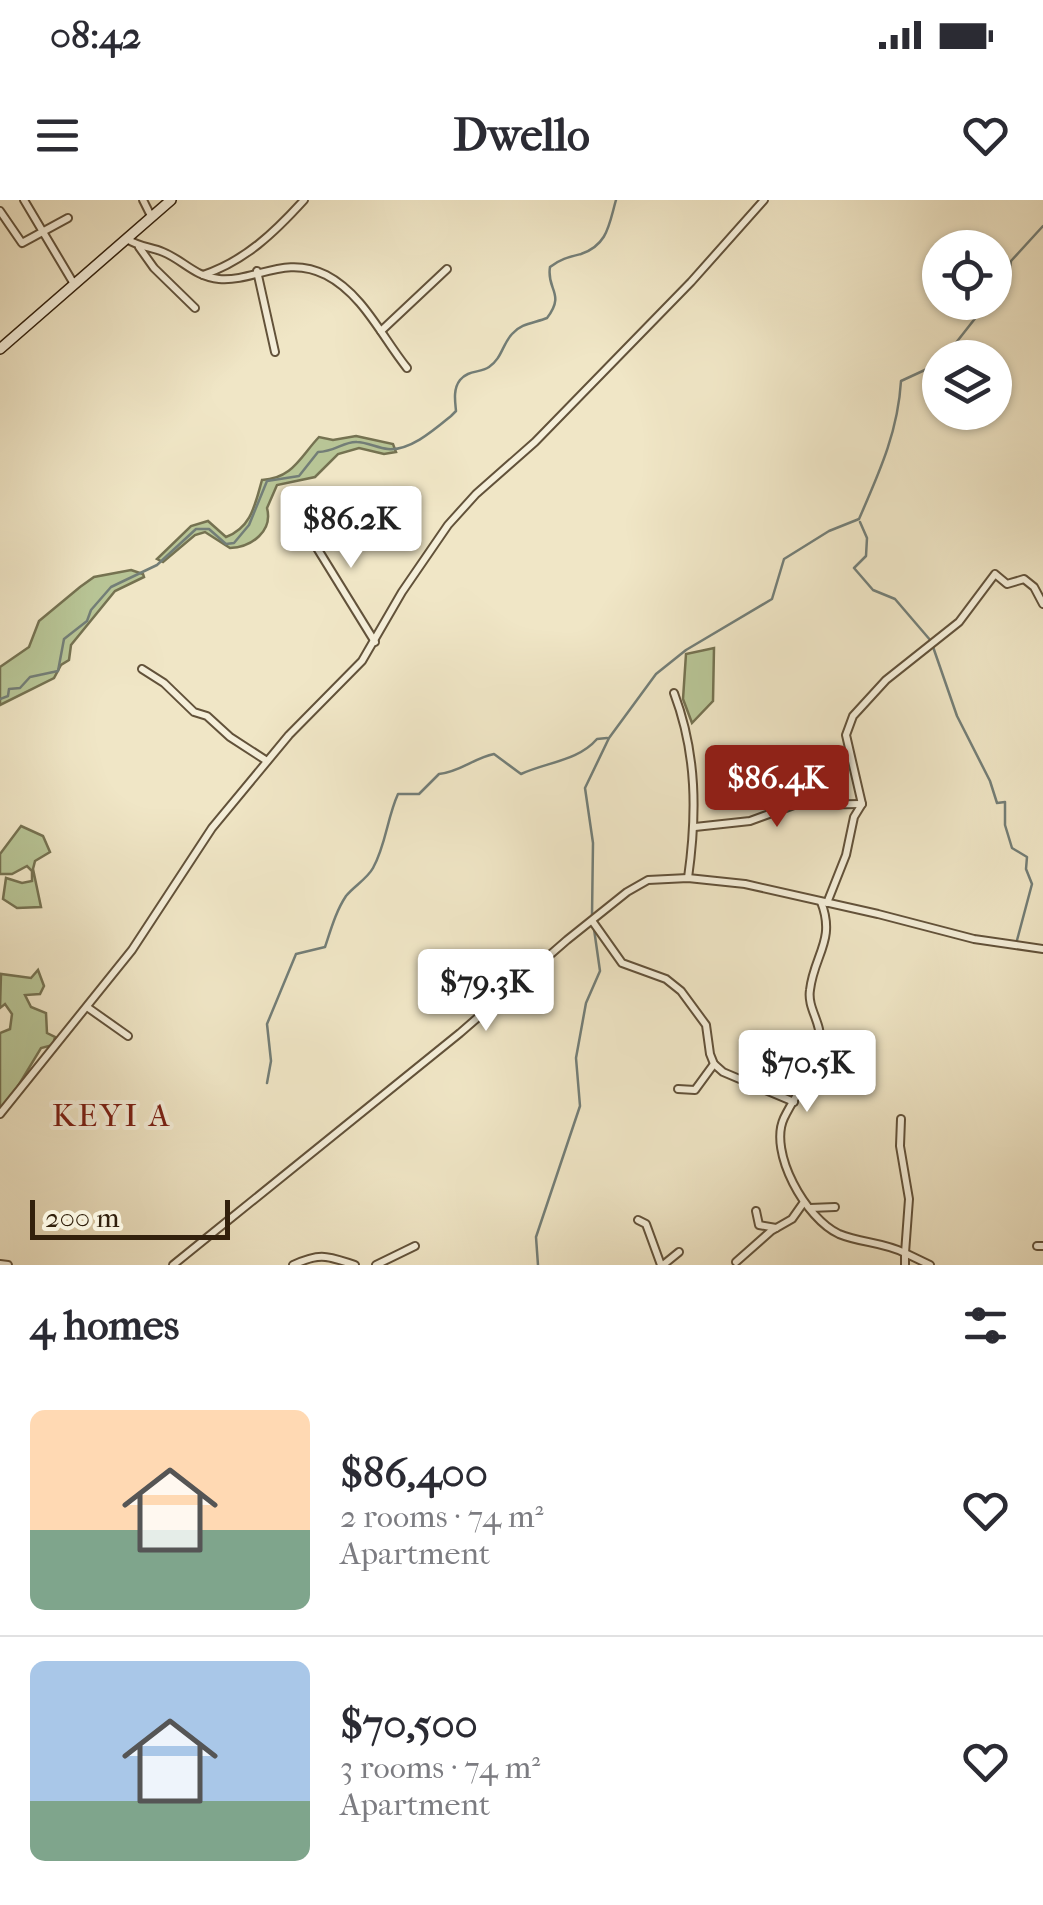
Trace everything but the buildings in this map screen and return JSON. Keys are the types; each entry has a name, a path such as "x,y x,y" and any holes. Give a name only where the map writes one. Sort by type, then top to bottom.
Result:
{"street":[{"path":"24,200 74,284"},
{"path":"143,200 152,218"},
{"path":"0,348 171,200"},
{"path":"204,275 250,252 304,200"},
{"path":"0,1114 132,950 197,848 267,761 362,662 417,570 461,510 535,442 692,282 764,200"},
{"path":"0,211 22,243 68,218"},
{"path":"126,239 162,252 194,273 222,280 295,267 324,274 351,294 408,368"},
{"path":"138,246 154,268 195,308"},
{"path":"380,331 447,268"},
{"path":"258,271 275,352"},
{"path":"317,548 375,642"},
{"path":"905,1261 880,1242 840,1234 806,1205 788,1171 779,1136 818,1048 820,1032 809,1001 828,928 824,902 846,855 854,816 862,804 847,726 862,703 931,641 959,622 995,574 1008,584 1024,580 1034,586 1043,604"},
{"path":"142,669 194,712 207,716 267,761"},
{"path":"674,693 688,738 696,804 688,878"},
{"path":"696,828 750,821 794,806 862,804"},
{"path":"173,1265 248,1208 638,884 654,879 688,878 745,884 974,940 1043,949"},
{"path":"592,922 622,963 666,978 681,991 706,1025 714,1064 723,1072 794,1102"},
{"path":"87,1007 128,1036"},
{"path":"818,1048 853,1050"},
{"path":"678,1089 695,1090 714,1064"},
{"path":"900,1119 900,1146 909,1199 905,1261"},
{"path":"736,1262 806,1205 835,1207"},
{"path":"756,1211 760,1225 778,1228"},
{"path":"638,1220 646,1224 662,1265 679,1252"},
{"path":"376,1265 415,1246"},
{"path":"293,1265 330,1255 354,1265"},
{"path":"896,1265 914,1259 930,1265"},
{"path":"0,1264 8,1265"}],"green space":[{"path":"356,436 393,444 396,452 384,454 359,448 338,454 315,477 277,485 267,508 264,530 246,545 230,548 205,532 195,535 163,562 157,559 191,526 208,521 226,537 235,533 251,514 262,480 289,471 319,437 333,440"},
{"path":"131,570 144,577 115,591 71,645 69,660 54,678 0,705 0,667 29,647 39,621 94,577"},
{"path":"714,648 713,701 692,723 683,699 686,654"},
{"path":"21,826 43,836 50,852 35,861 33,869 41,907 17,908 3,899 6,878 22,883 32,881 32,871 27,866 12,874 0,874 0,854"},
{"path":"38,970 44,986 40,994 25,995 31,1007 46,1013 47,1033 55,1037 53,1045 41,1048 0,1110 0,1033 10,1029 12,1014 5,1004 0,1008 1,974 31,978"}],"waterway":[{"path":"0,699 30,677 58,671 64,639 87,621 91,610 111,587 157,565 196,529 209,529 226,544 234,543 249,525 267,481 299,476 318,452 352,442 388,449 405,447 444,422 456,411 455,391 460,380 493,363 516,330 547,318 555,303 550,267 597,245 606,233 616,200"},
{"path":"1012,260 1043,226"},
{"path":"958,340 974,320"},
{"path":"592,916 593,843 585,788 609,738 656,674 686,650 772,599 784,559 829,531 859,519 892,435 901,381 922,371"},
{"path":"860,522 867,538 866,556 854,568 873,590 895,599 931,641 957,716 997,803 1005,802 1005,825 1012,848 1027,857 1026,869 1032,884 1016,944"},
{"path":"267,1083 271,1061 267,1024 296,954 325,947 342,902 377,859 398,794 419,794 439,774 494,754 521,774 571,757 597,739 607,738"},
{"path":"538,1265 536,1237 580,1106 576,1058 586,1003 600,971 594,929"}],"district":[{"name":"KEYI A","path":"112,1115"}]}
